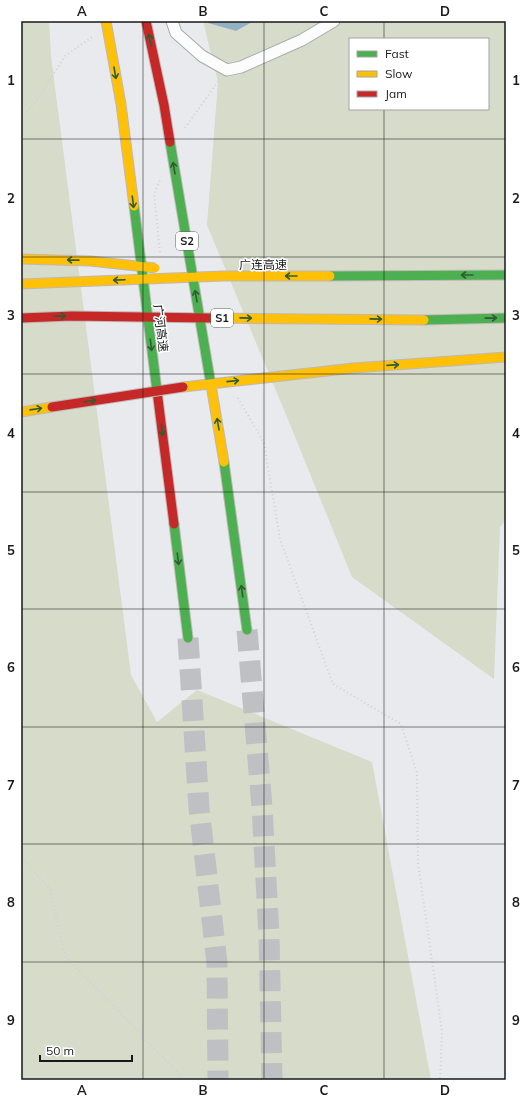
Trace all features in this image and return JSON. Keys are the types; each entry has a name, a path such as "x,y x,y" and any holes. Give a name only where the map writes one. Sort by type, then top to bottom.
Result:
{"highway":[{"name":"广河高速","path":"106,21 121,104 188,638"},
{"name":"S2","path":"146,21 165,113 224,462 247,630"},
{"path":"21,259 90,261 223,276"},
{"name":"广连高速","path":"21,284 223,276 506,275"},
{"name":"S1","path":"21,318 72,316 424,320 506,318"},
{"path":"21,412 177,388 354,368 506,357"}],"street":[{"path":"172,21 176,33 186,42 202,56 227,70 241,67 295,43 334,21"}],"path":[{"path":"21,118 35,103 65,56 92,37"},
{"path":"182,134 185,127 227,70"},
{"path":"160,255 154,194 163,174"},
{"path":"234,392 239,398 264,443 280,539 333,684 401,724 417,773 418,862 442,1032 440,1080"},
{"path":"21,857 50,889 65,956 185,1080"}],"green space":[{"path":"21,21 49,21 51,56 131,675 157,722 197,690 372,762 431,1080 21,1080"},
{"path":"203,21 208,21 208,23 236,31 254,21 506,21 506,520 500,527 494,679 352,577 207,225 218,82"}],"water":[{"path":"208,21 254,21 236,31 208,23"}],"tunnel":[{"path":"247,630 262,807 269,935 272,1080"},
{"path":"188,638 199,808 217,963 218,1080"}],"traffic: fast":[{"path":"170,142 211,385"},
{"path":"134,206 157,391"},
{"path":"330,276 506,275"},
{"path":"424,320 506,318"},
{"path":"224,462 247,630"},
{"path":"174,524 188,638"}],"traffic: slow":[{"path":"106,21 121,104 134,206"},
{"path":"21,259 90,261 155,268"},
{"path":"21,284 223,276 330,276"},
{"path":"210,318 424,320"},
{"path":"354,368 506,357"},
{"path":"183,387 354,368"},
{"path":"211,385 224,462"},
{"path":"21,412 52,407"}],"traffic: jam":[{"path":"146,21 164,105 170,142"},
{"path":"21,318 72,316 210,318"},
{"path":"52,407 183,387"},
{"path":"157,391 174,524"}]}
